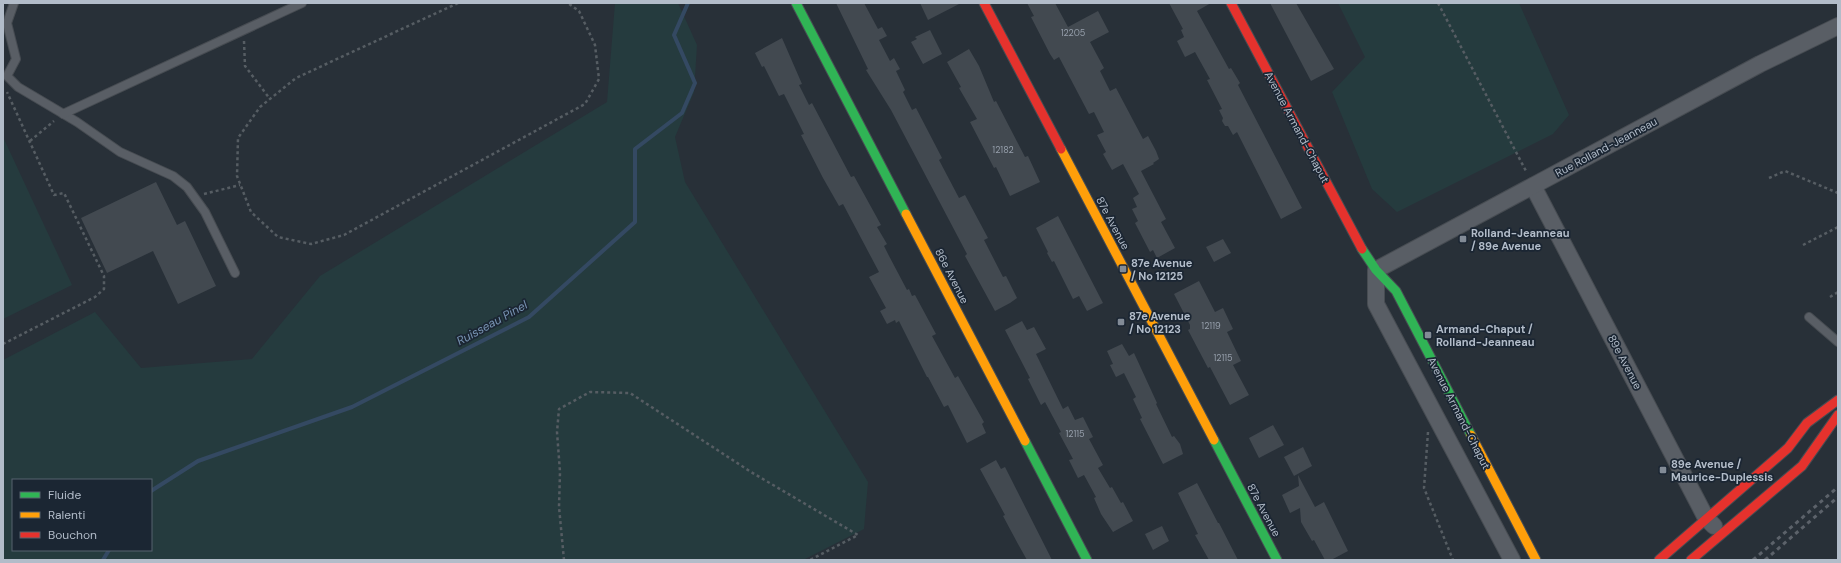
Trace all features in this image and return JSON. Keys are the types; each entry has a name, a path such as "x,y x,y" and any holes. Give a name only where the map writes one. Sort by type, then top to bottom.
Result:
{"street":[{"name":"86e Avenue","path":"796,3 1087,560"},
{"name":"87e Avenue","path":"984,3 1277,560"},
{"name":"Avenue Armand-Chaput","path":"1231,3 1358,244 1376,270 1396,291 1536,560"},
{"name":"Rue Rolland-Jeanneau","path":"1376,270 1760,64 1838,26"},
{"name":"89e Avenue","path":"1533,186 1706,518 1721,533"},
{"name":"Avenue Armand-Chaput","path":"1376,270 1376,304 1512,560"},
{"path":"1659,560 1788,448 1807,423 1838,400"},
{"path":"1691,560 1721,533 1802,466 1838,415"}],"lane":[{"path":"14,3 7,23 16,59 7,76 18,87 77,122 120,152 173,176 187,187 205,212 235,273"},
{"path":"63,114 302,3"},
{"path":"1809,317 1838,342"}],"path":[{"path":"458,3 296,78 260,108 238,138 237,176 250,212 278,237 311,244 344,235 585,104 599,79 595,45 579,12 568,3"},
{"path":"1438,3 1533,186"},
{"path":"244,30 244,66 270,99"},
{"path":"3,344 95,297 104,289 104,276 64,193 54,195 6,91"},
{"path":"30,141 63,114"},
{"path":"1769,178 1785,171 1838,194"},
{"path":"193,197 240,185"},
{"path":"1803,245 1838,227"},
{"path":"1830,297 1838,292"},
{"path":"564,560 559,508 560,472 557,432 559,409 590,392 630,393 751,472 858,535 810,560"},
{"path":"1429,406 1424,488 1453,560"}],"green space":[{"path":"615,3 678,3 697,45 694,92 675,137 685,182 868,482 864,529 803,560 3,560 3,360 95,312 141,368 252,359 320,276 607,102"},
{"path":"1338,3 1519,3 1569,115 1553,134 1397,212 1372,189 1332,92 1365,57"},
{"path":"3,137 72,285 3,319"}],"building":[{"path":"836,3 864,3 878,29 882,27 887,36 879,40 890,61 894,58 900,69 896,71 905,90 903,92 912,110 916,108 942,158 939,160 959,198 965,195 988,238 984,240 1003,277 1006,276 1017,298 1010,303 995,311 965,256 967,254 891,110 866,70 868,69"},
{"path":"920,3 961,3 928,20"},
{"path":"1027,3 1055,3 1068,27 1098,11 1109,32 1090,42 1104,68 1100,71 1110,91 1116,88 1143,139 1148,136 1156,151 1159,159 1153,163 1154,164 1141,171 1166,219 1161,222 1175,248 1157,258 1153,250 1150,252 1135,223 1138,221 1132,209 1137,207 1133,198 1139,194 1123,164 1112,170 1103,154 1106,152 1097,135 1104,132 1094,112 1089,114 1059,57 1054,60 1050,54 1031,17 1034,16"},
{"path":"1169,3 1211,3 1197,11 1229,69 1231,68 1240,83 1238,85 1302,208 1281,219 1237,132 1233,135 1228,126 1225,126 1222,121 1223,118 1219,110 1222,109 1207,80 1210,79 1195,52 1185,57 1177,41 1184,37 1181,30 1183,29"},
{"path":"1270,3 1296,3 1334,69 1311,81"},
{"path":"930,30 942,54 923,64 911,42 917,39 915,37"},
{"path":"782,38 802,84 799,85 809,105 812,103 851,177 854,176 881,225 877,227 887,244 884,246 907,290 909,289 912,296 915,295 936,334 932,336 955,378 958,376 984,422 982,424 986,433 967,443 948,405 944,407 927,377 899,321 896,323 895,320 887,324 880,311 886,308 869,277 879,272 843,204 839,206 823,178 801,135 804,134 784,94 779,96 764,66 762,67 755,53"},
{"path":"969,49 979,66 994,102 996,101 1025,157 1028,156 1040,182 1010,196 996,167 994,168 970,122 977,119 959,88 961,87 947,62"},
{"path":"156,182 177,225 185,221 216,286 178,304 153,251 107,273 81,218"},
{"path":"1058,216 1103,303 1087,311 1079,296 1073,299 1054,261 1052,262 1047,253 1048,252 1036,228"},
{"path":"1223,239 1231,253 1214,262 1206,247"},
{"path":"1199,281 1215,312 1223,308 1233,329 1227,332 1241,361 1233,365 1249,395 1230,405 1188,330 1190,329 1190,325 1174,294"},
{"path":"1022,321 1027,330 1034,327 1046,349 1036,354 1063,409 1068,406 1075,420 1083,417 1093,437 1089,439 1103,465 1098,468 1110,488 1112,487 1121,503 1123,502 1133,521 1113,532 1101,514 1094,498 1096,497 1084,475 1078,478 1069,460 1073,459 1059,433 1061,432 1045,402 1041,405 1028,379 1030,378 1005,330"},
{"path":"1122,344 1129,356 1134,353 1172,437 1174,436 1180,444 1183,454 1163,464 1140,419 1142,418 1133,399 1136,397 1124,373 1116,377 1110,365 1113,364 1107,351"},
{"path":"1273,425 1284,445 1259,458 1249,438"},
{"path":"1303,447 1312,466 1294,476 1284,457"},
{"path":"996,460 1001,469 1005,467 1052,560 1027,560 1018,544 1003,516 1005,515 980,469"},
{"path":"1298,475 1315,507 1324,502 1348,551 1331,560 1325,560 1314,540 1312,541 1301,522 1300,508 1290,513 1282,495 1299,486"},
{"path":"1197,483 1238,560 1209,560 1195,535 1198,534 1178,493"},
{"path":"1162,526 1169,541 1153,550 1145,534"}],"waterway":[{"name":"Ruisseau Pinel","path":"152,490 198,461 352,407 529,317 635,222 635,149 682,113 695,83 674,35 688,3"},
{"name":"Ruisseau Pinel","path":"103,560 108,551"}],"railway":[{"path":"1753,560 1838,487"},
{"path":"1765,560 1838,497"}],"traffic: fast":[{"path":"796,3 906,214"},
{"path":"1362,249 1376,270 1396,291 1471,435"},
{"path":"1214,440 1277,560"},
{"path":"1025,441 1087,560"}],"traffic: slow":[{"path":"1061,149 1214,440"},
{"path":"906,214 1025,441"},
{"path":"1471,435 1536,560"}],"traffic: jam":[{"path":"984,3 1061,149"},
{"path":"1231,3 1362,249"},
{"path":"1659,560 1788,448 1807,423 1838,400"},
{"path":"1691,560 1802,466 1838,415"}],"place":[{"name":"Rolland-Jeanneau / 89e Avenue","path":"1463,239"},
{"name":"87e Avenue / No 12125","path":"1123,269"},
{"name":"87e Avenue / No 12123","path":"1121,322"},
{"name":"Armand-Chaput / Rolland-Jeanneau","path":"1428,335"},
{"name":"89e Avenue / Maurice-Duplessis","path":"1663,470"}]}
